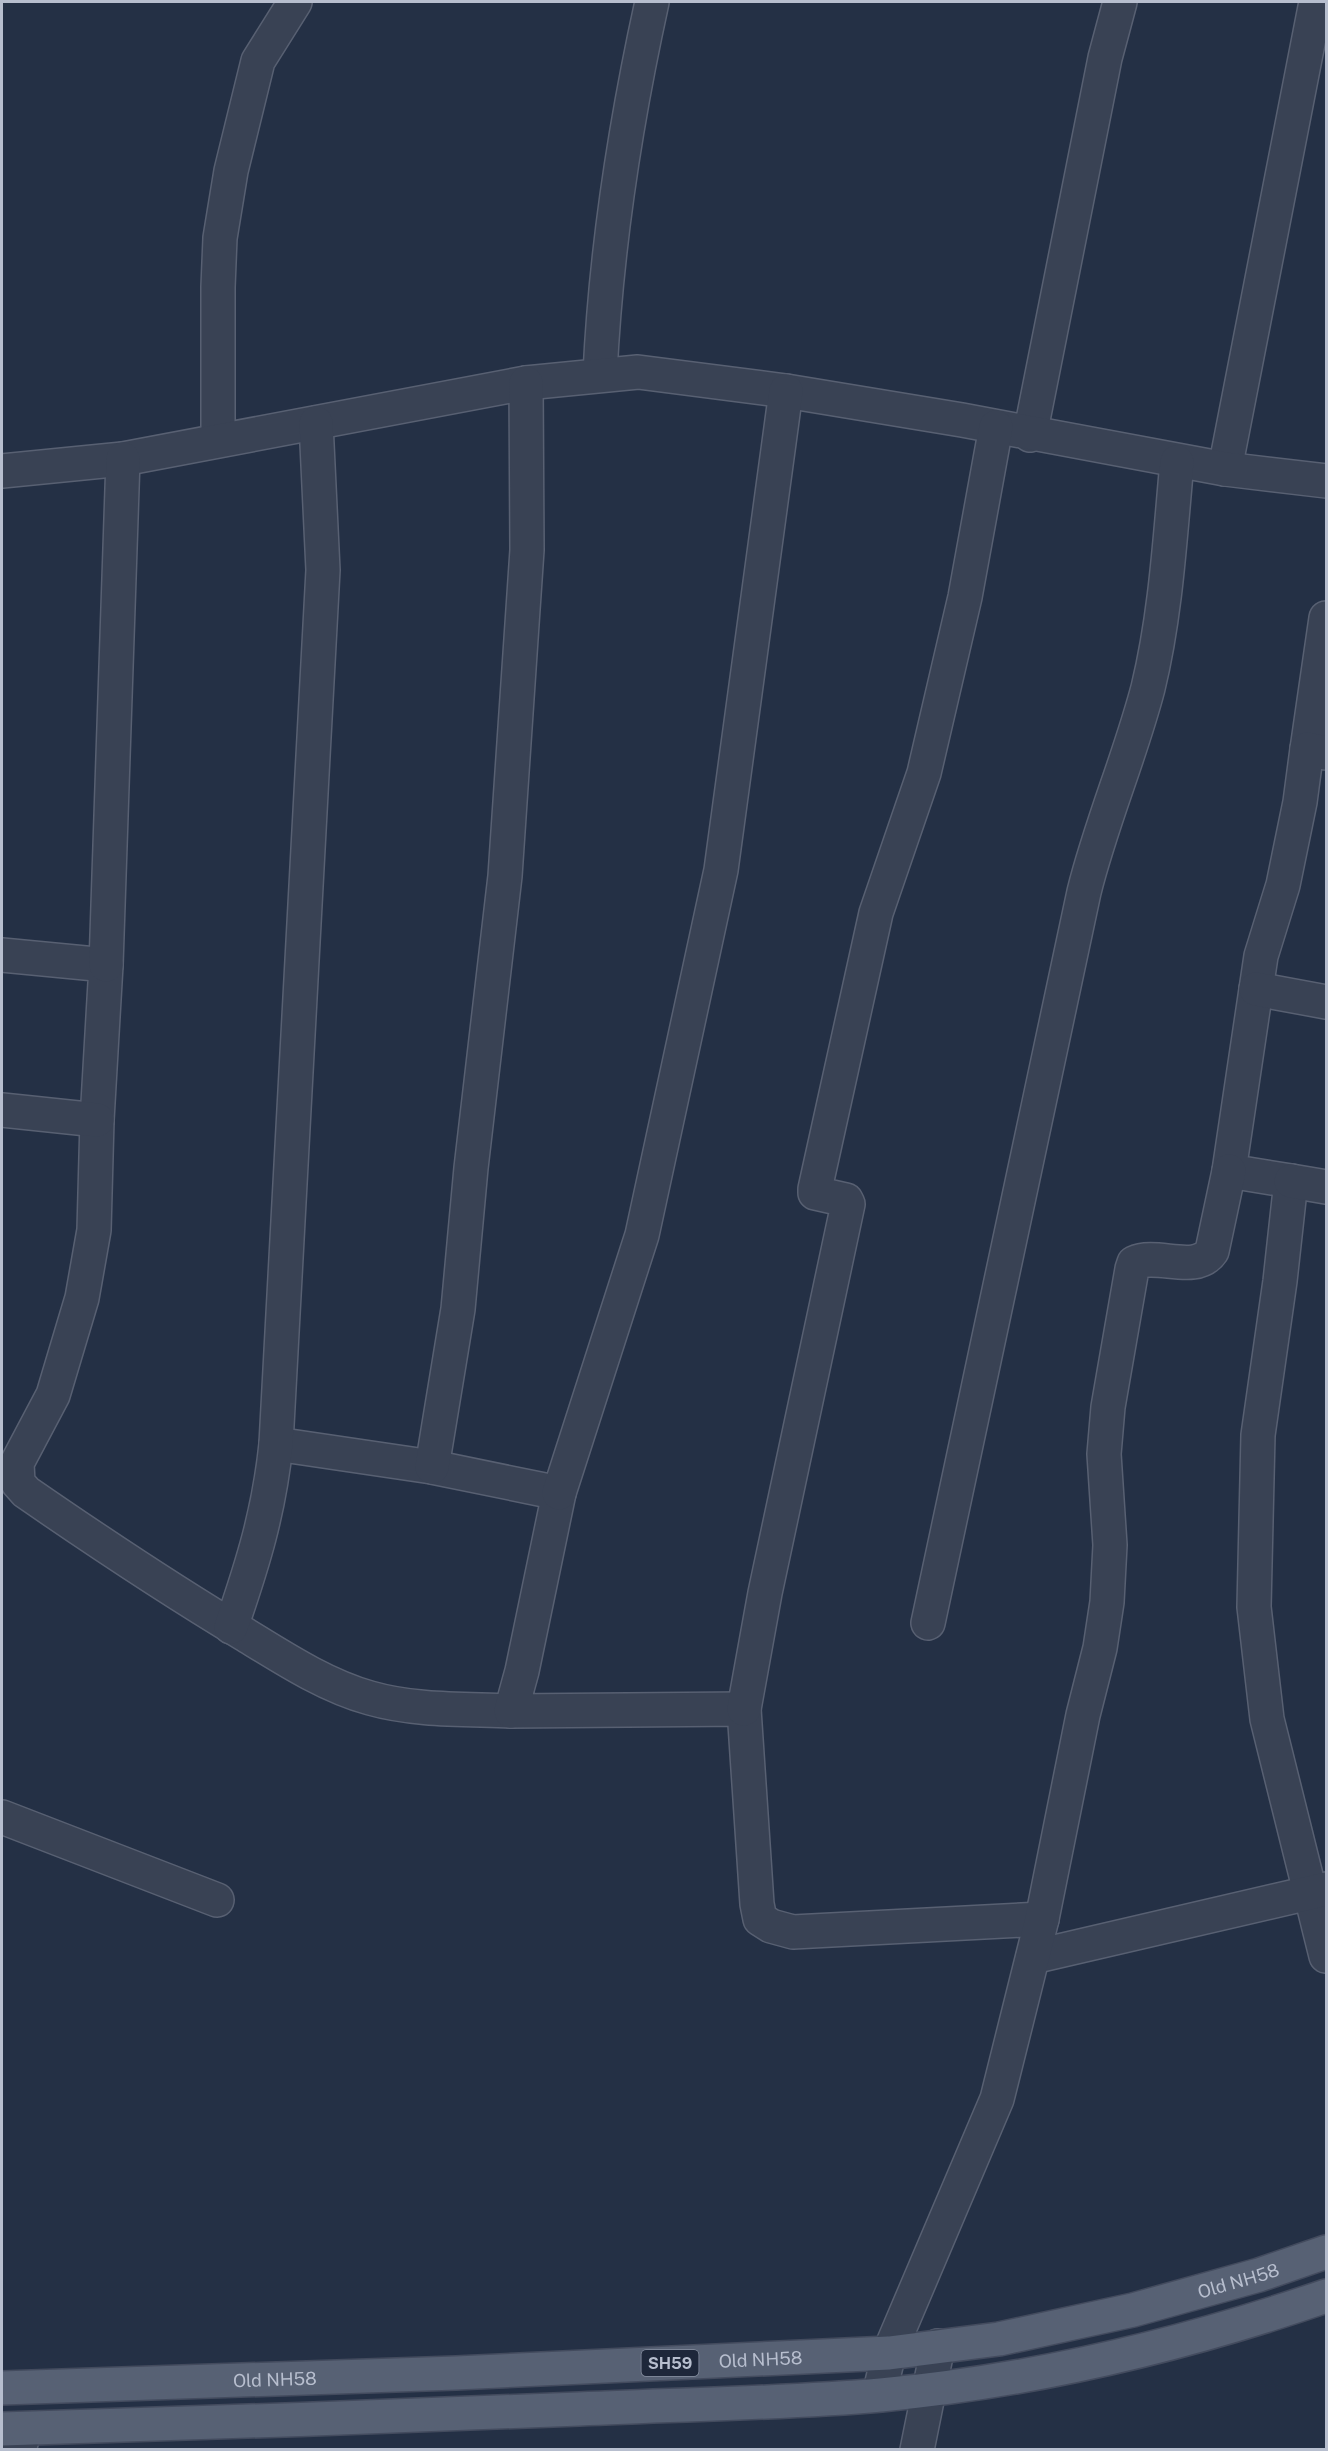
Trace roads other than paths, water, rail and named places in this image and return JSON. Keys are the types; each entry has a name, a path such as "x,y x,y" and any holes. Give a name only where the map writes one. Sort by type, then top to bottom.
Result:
{"main road":[{"name":"Old NH58","path":"2,2388 468,2372 889,2353 999,2339 1133,2310 1259,2275 1326,2252"},
{"path":"15,2436 879,2395 1005,2380 1143,2350 1271,2315 1326,2295"}],"street":[{"path":"218,441 218,277 220,238 231,171 258,61 295,2"},
{"path":"600,374 604,293 629,106 652,2"},
{"path":"1030,435 1105,58 1119,2"},
{"path":"1225,469 1316,2"},
{"path":"2,471 123,459 526,383 638,372 786,391 996,426 1030,435 1177,462 1326,481"},
{"path":"432,1467 458,1309 471,1168 505,876 527,550 526,383"},
{"path":"511,1711 522,1671 559,1493 642,1235 721,870 786,391"},
{"path":"231,1627 259,1546 272,1489 276,1444 323,570 316,423"},
{"path":"996,426 965,597 924,773 876,913 814,1191 846,1200 848,1204 770,1570 744,1709 757,1904 760,1919 771,1926 793,1932 1042,1919"},
{"path":"123,459 106,965 97,1120 94,1230 82,1298 53,1395 17,1463 18,1483 26,1492 108,1548 231,1627 279,1656 345,1689 370,1698 408,1706 511,1711 744,1709"},
{"path":"928,1623 1083,892 1148,688 1165,594 1177,462"},
{"path":"879,2395 889,2353 997,2099 1042,1919 1083,1715 1100,1647 1107,1602 1110,1545 1104,1454 1108,1407 1132,1269 1134,1263 1146,1259 1197,1262 1208,1257 1212,1251 1229,1171 1261,957 1287,864 1300,802 1317,751 1326,618"},
{"path":"2,955 106,965"},
{"path":"1256,989 1326,1002"},
{"path":"2,1110 97,1120"},
{"path":"1229,1171 1326,1187"},
{"path":"1291,1181 1280,1281 1258,1435 1254,1607 1267,1719 1319,1891 1326,1956"},
{"path":"276,1444 432,1467 559,1493"},
{"path":"2,1817 218,1900"},
{"path":"1033,1957 1319,1891"},
{"path":"917,2450 938,2346"}]}
